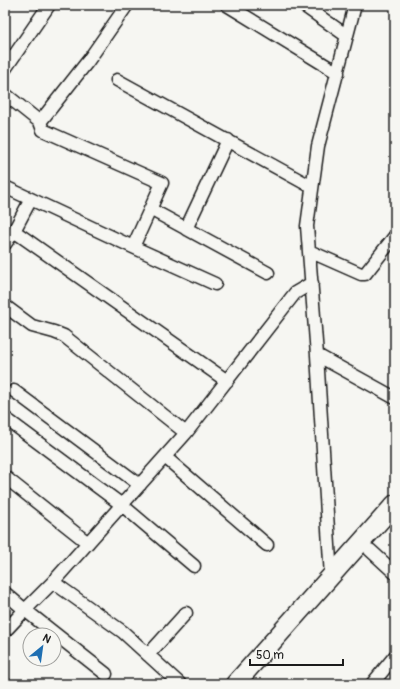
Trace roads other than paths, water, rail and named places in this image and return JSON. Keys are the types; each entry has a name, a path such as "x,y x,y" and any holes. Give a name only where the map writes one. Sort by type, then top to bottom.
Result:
{"main road":[{"path":"236,684 395,504"},
{"path":"251,684 395,522"}],"street":[{"path":"5,68 49,5"},
{"path":"40,122 88,61 127,5"},
{"path":"227,5 338,73"},
{"path":"303,5 347,36"},
{"path":"330,577 317,355 307,226 318,146 355,5"},
{"path":"117,80 312,187"},
{"path":"5,94 40,122 43,130 162,183 133,247"},
{"path":"186,229 228,140"},
{"path":"5,187 215,284"},
{"path":"5,244 14,231 31,199"},
{"path":"150,209 268,273"},
{"path":"14,231 227,381"},
{"path":"309,251 361,274 365,274 393,241"},
{"path":"5,632 24,610 53,582 186,433 295,293 312,283"},
{"path":"5,306 32,326 64,336 186,433"},
{"path":"317,355 395,398"},
{"path":"14,391 140,485"},
{"path":"5,418 122,505 194,566"},
{"path":"165,457 267,545"},
{"path":"5,478 88,543"},
{"path":"370,550 395,573"},
{"path":"53,582 123,632 180,684"},
{"path":"5,593 24,610 106,674"},
{"path":"148,655 186,613"},
{"path":"372,684 395,656"}]}
